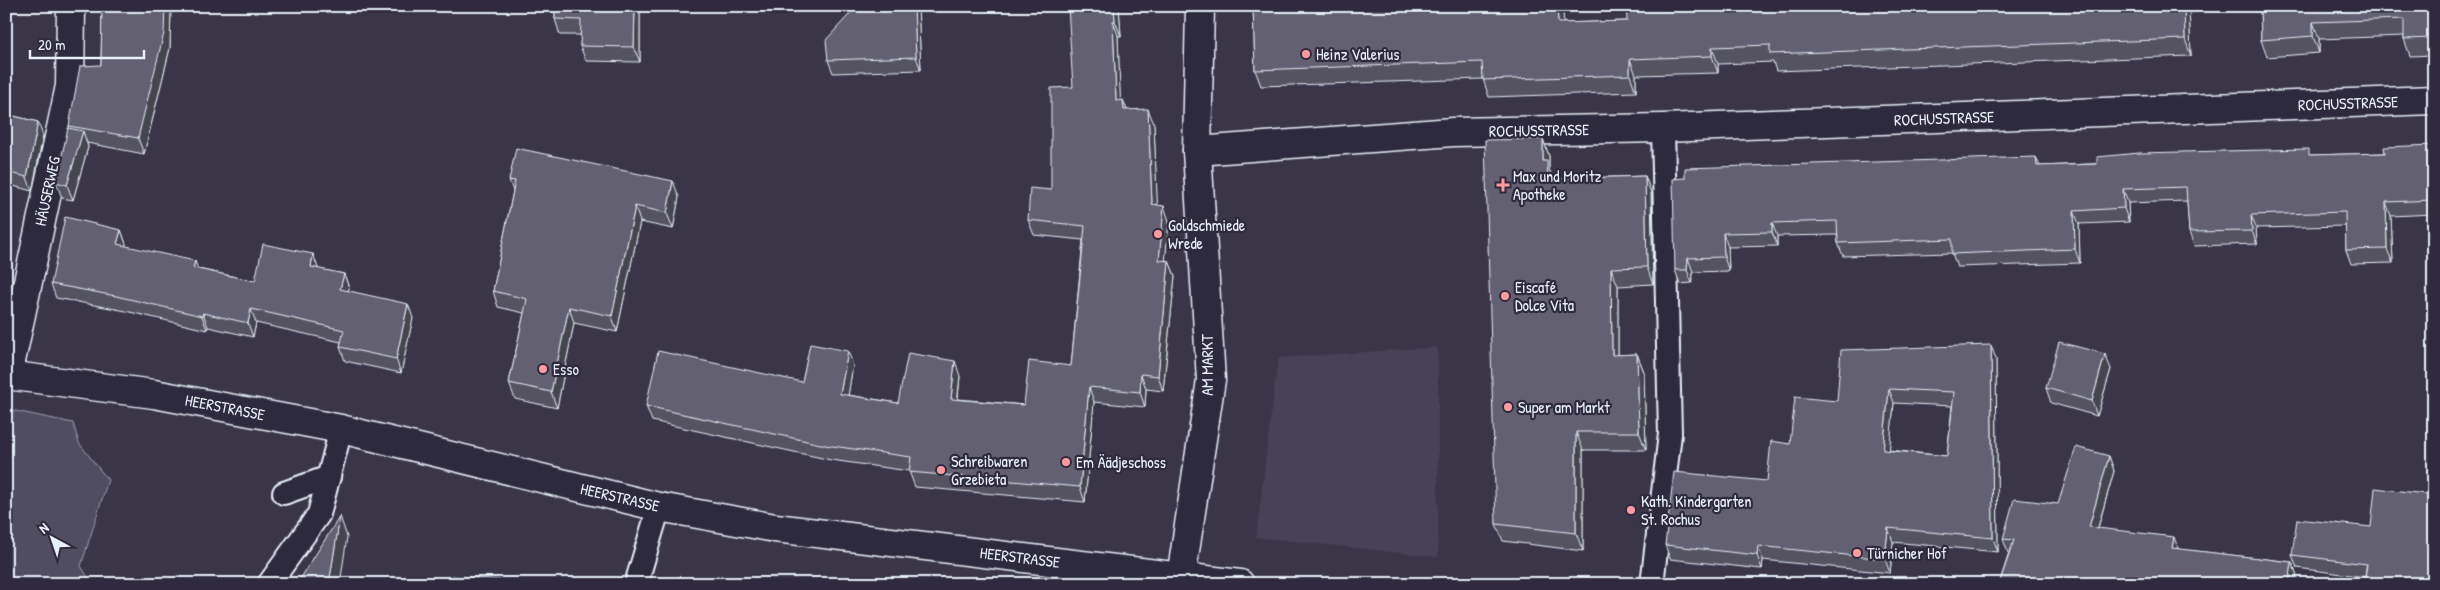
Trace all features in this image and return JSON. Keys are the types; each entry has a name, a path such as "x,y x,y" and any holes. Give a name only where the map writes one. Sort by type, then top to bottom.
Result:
{"street":[{"name":"HÄUSERWEG","path":"7,375 70,86 71,6"},
{"name":"AM MARKT","path":"1180,580 1211,380 1197,151 1200,6"},
{"name":"ROCHUSSTRASSE","path":"1197,151 1453,132 1663,128 2434,100"},
{"name":"HEERSTRASSE","path":"7,375 154,394 341,429 659,507 775,528 1180,580 1240,584"}],"lane":[{"path":"1652,584 1670,434 1663,128"},
{"path":"269,584 319,514 341,429"},
{"path":"284,492 329,476"},
{"path":"636,584 659,507"}],"shaded area":[{"path":"1438,347 1438,557 1256,537 1278,358"},
{"path":"6,409 73,423 79,443 108,480 81,566 92,584 6,584"}],"building":[{"path":"102,6 165,6 164,33 138,138 69,126 80,66 101,65"},
{"path":"555,6 635,6 634,47 580,46 581,20 555,19"},
{"path":"857,6 914,6 916,57 828,60 826,40"},
{"path":"1068,6 1114,6 1116,101 1123,100 1124,110 1148,109 1152,204 1164,206 1159,260 1169,261 1158,376 1141,374 1140,392 1089,387 1080,487 909,472 911,457 825,445 646,406 658,351 802,382 810,344 848,351 840,394 898,403 908,353 955,361 951,399 1024,405 1029,361 1071,366 1085,226 1028,220 1030,188 1051,190 1051,88 1073,87"},
{"path":"1253,6 1557,6 1558,23 1627,21 1626,6 1665,6 1665,11 1751,8 1751,6 2184,6 2185,39 1770,54 1770,45 1712,47 1712,56 1630,59 1630,75 1483,80 1482,62 1255,70"},
{"path":"2260,6 2434,6 2434,38 2404,39 2404,19 2313,22 2313,36 2261,40"},
{"path":"6,114 38,122 27,177 6,172"},
{"path":"68,128 83,131 67,185 56,182"},
{"path":"1543,139 1543,161 1547,161 1548,179 1645,176 1647,267 1611,268 1612,355 1637,354 1639,432 1576,432 1576,533 1496,524 1485,140"},
{"path":"2434,145 2434,200 2386,202 2387,249 2346,250 2345,212 2251,215 2252,231 2189,232 2186,187 2123,189 2124,208 2074,211 2075,249 1952,254 1952,239 1838,243 1837,221 1772,223 1772,232 1723,233 1724,257 1688,258 1687,270 1675,270 1673,179 1685,178 1685,168 2036,157 2037,166 2097,164 2097,157 2139,153 2309,149 2309,155 2385,153 2384,147"},
{"path":"516,148 673,181 667,213 635,206 612,316 569,307 551,392 509,383 527,299 493,291 515,181 509,180"},
{"path":"65,217 121,230 117,244 195,261 193,268 255,281 263,244 313,254 311,267 344,274 340,289 408,304 396,359 340,347 344,330 251,309 248,323 203,313 202,316 116,296 51,284"},
{"path":"2059,342 2105,354 2092,401 2046,388"},
{"path":"1991,345 1993,538 1888,528 1885,559 1758,546 1757,555 1665,545 1674,472 1767,481 1771,441 1790,444 1795,397 1837,401 1841,350","holes":["1889,389 1954,392 1947,456 1883,450"]},
{"path":"2076,447 2109,456 2089,527 2174,537 2172,548 2292,562 2289,584 1999,584 2014,540 2003,539 2014,499 2058,504"},
{"path":"2375,488 2434,495 2434,527 2430,556 2434,557 2434,584 2364,584 2367,564 2292,555 2297,519 2371,527"},
{"path":"340,516 329,584 297,584"},
{"path":"452,576 537,583 537,584 451,584"}],"place":[{"name":"Heinz Valerius","path":"1306,54"},
{"name":"Max und Moritz Apotheke","path":"1503,185"},
{"name":"Goldschmiede Wrede","path":"1158,234"},
{"name":"Eiscafé Dolce Vita","path":"1505,296"},
{"name":"Esso","path":"543,369"},
{"name":"Super am Markt","path":"1508,407"},
{"name":"Em Äädjeschoss","path":"1066,462"},
{"name":"Schreibwaren Grzebieta","path":"941,470"},
{"name":"Kath. Kindergarten St. Rochus","path":"1631,510"},
{"name":"Türnicher Hof","path":"1857,553"}]}
